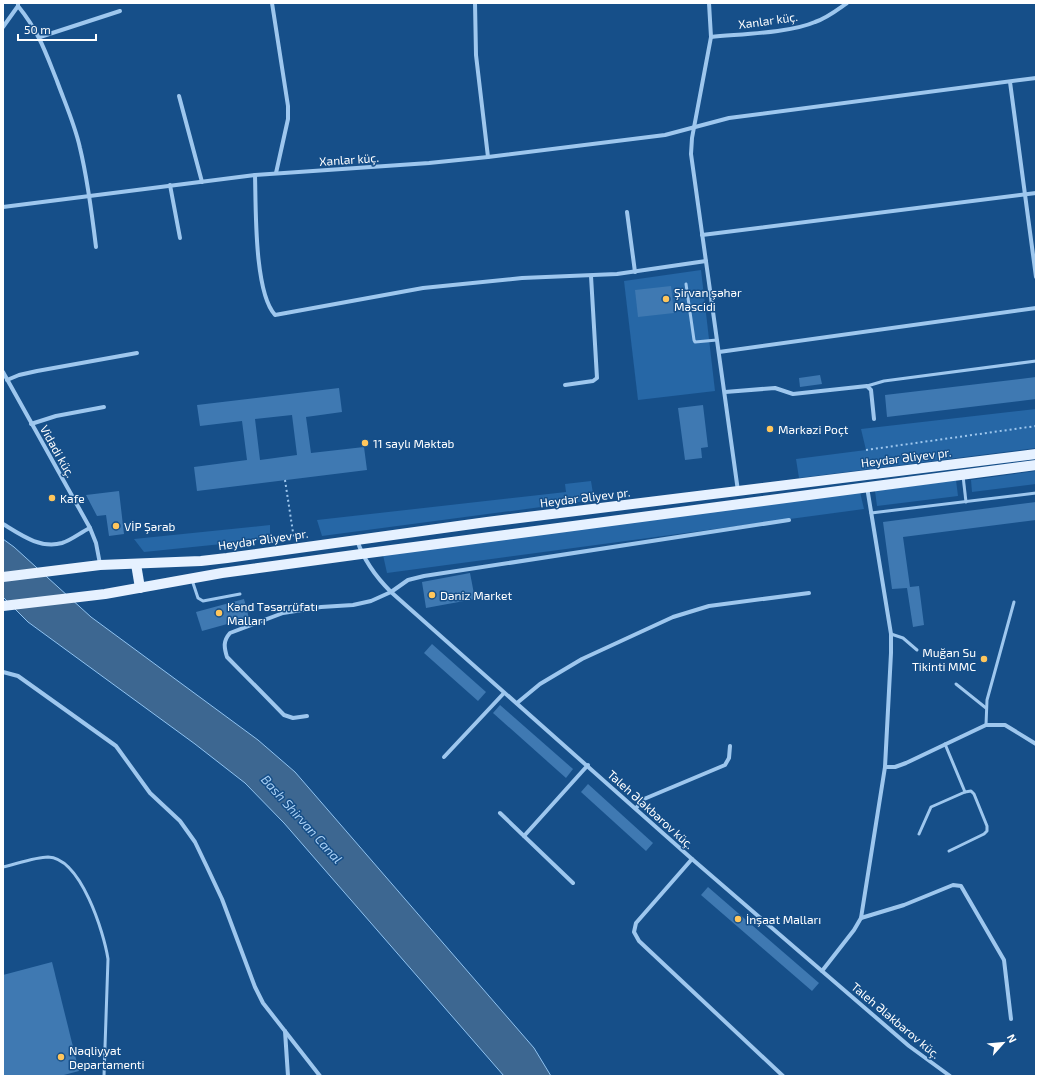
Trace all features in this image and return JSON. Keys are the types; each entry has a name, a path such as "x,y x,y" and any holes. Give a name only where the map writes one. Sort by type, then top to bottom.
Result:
{"main road":[{"name":"Heydər Əliyev pr.","path":"3,577 100,565 200,560 1036,454"},
{"name":"Heydər Əliyev pr.","path":"3,606 105,594 192,579 361,554 867,486 1036,465"},
{"path":"136,564 140,588"}],"street":[{"path":"272,3 288,106 288,119 276,174"},
{"path":"475,3 476,56 488,157"},
{"path":"709,3 711,37 696,126 692,138 691,154 717,340 720,352 738,491"},
{"name":"Xanlar küç.","path":"711,37 791,28 814,23 828,16 847,3"},
{"path":"3,26 18,4 40,37 80,146 90,196 96,247"},
{"path":"40,37 120,11"},
{"name":"Xanlar küç.","path":"3,208 255,175 430,163 665,135 729,118 1036,78"},
{"path":"1010,82 1036,277"},
{"path":"179,96 202,182"},
{"path":"255,175 258,257 268,308 275,315 423,288 462,283 522,278 591,276 635,272 706,261"},
{"path":"170,185 180,238"},
{"path":"702,235 1036,193"},
{"path":"627,212 635,272"},
{"path":"565,385 593,381 597,378 591,276"},
{"path":"720,352 1036,308"},
{"path":"8,380 37,370 137,353"},
{"name":"Vidadi küç.","path":"3,372 90,528 96,543 100,565"},
{"path":"725,392 775,388 793,394 867,386 870,390 874,418"},
{"path":"31,424 56,416 104,407"},
{"path":"822,971 854,930 861,918 885,766 891,634 867,486"},
{"path":"307,716 293,718 284,715 228,657 224,648 225,639 230,632 283,613 321,607 353,605 371,601 391,592 408,580 424,576 789,520"},
{"path":"3,524 38,543 50,544 62,542 90,528"},
{"name":"Taleh Ələkbərov küç.","path":"357,540 361,554 370,568 391,592 504,693 588,765 692,859 909,1046 950,1076"},
{"path":"517,703 540,684 582,659 673,617 709,606 809,592"},
{"path":"3,672 18,676 116,746 150,793 180,821 195,842 222,899 255,987 263,1003 320,1076"},
{"path":"444,757 504,693"},
{"path":"885,766 900,765 986,725 1005,725 1036,744"},
{"path":"636,808 644,799 725,765 729,758 730,746"},
{"path":"524,836 588,765"},
{"path":"500,813 573,883"},
{"path":"692,859 636,923 634,932 639,941 783,1076"},
{"path":"861,918 904,905 953,885 961,886 1004,960 1011,1019"},
{"path":"285,1031 288,1076"}],"lane":[{"path":"686,284 694,340 696,342 717,340"},
{"path":"867,386 884,381 1036,361"},
{"path":"962,474 966,502"},
{"path":"871,513 1036,493"},
{"path":"192,579 198,598 203,601 240,594"},
{"path":"986,725 987,700 1014,602"},
{"path":"891,634 903,638 917,650"},
{"path":"956,684 986,708"},
{"path":"944,744 965,792"},
{"path":"919,834 931,807 965,792 971,791 974,794 987,826 987,831 984,834 949,851"},
{"path":"3,867 48,857 59,859 69,867 82,887 98,917 105,940 108,959 104,1076"}],"path":[{"path":"866,450 1036,426"},
{"path":"285,480 295,548"}],"shaded area":[{"path":"701,270 715,391 638,400 624,281"},
{"path":"1036,409 1036,448 799,478 796,459 866,450 861,429"},
{"path":"1036,471 1036,484 972,492 971,480"},
{"path":"956,480 958,496 877,506 875,491"},
{"path":"591,481 594,500 322,536 317,520 566,492 565,484"},
{"path":"860,492 864,509 387,573 383,555"},
{"path":"270,525 270,539 144,552 134,539"}],"water":[{"name":"Bash Shirvan Canal","path":"3,539 14,547 91,617 258,740 295,772 534,1048 551,1076 504,1076 284,823 245,783 195,744 28,622 3,597"}],"building":[{"path":"671,286 674,313 638,317 635,290"},
{"path":"820,375 822,384 800,387 799,378"},
{"path":"1036,377 1036,399 887,417 885,395"},
{"path":"339,388 342,412 306,417 311,453 364,447 367,470 197,491 194,467 247,460 242,421 200,426 197,405","holes":["292,415 297,455 260,460 255,419"]},
{"path":"703,405 708,447 701,448 702,458 685,460 678,408"},
{"path":"119,491 124,534 109,536 106,515 97,516 86,495"},
{"path":"1036,502 1036,520 903,537 910,587 919,586 924,625 913,627 907,588 892,589 883,522"},
{"path":"470,573 475,599 426,608 422,582"},
{"path":"244,599 249,618 202,631 196,612"},
{"path":"432,644 486,692 478,701 424,653"},
{"path":"500,705 573,769 566,778 493,713"},
{"path":"588,784 653,843 646,851 581,792"},
{"path":"708,887 819,983 812,991 701,895"},
{"path":"52,962 79,1071 60,1076 3,1076 3,975"}],"place":[{"name":"Şirvan şəhər Məscidi","path":"666,299"},
{"name":"Mərkəzi Poçt","path":"770,429"},
{"name":"11 saylı Məktəb","path":"365,443"},
{"name":"Kafe","path":"52,498"},
{"name":"VİP Şərab","path":"116,526"},
{"name":"Dəniz Market","path":"432,595"},
{"name":"Kənd Təsərrüfatı Malları","path":"219,613"},
{"name":"Muğan Su Tikinti MMC","path":"984,659"},
{"name":"İnşaat Malları","path":"738,919"},
{"name":"Nəqliyyat Departamenti","path":"61,1057"}]}
